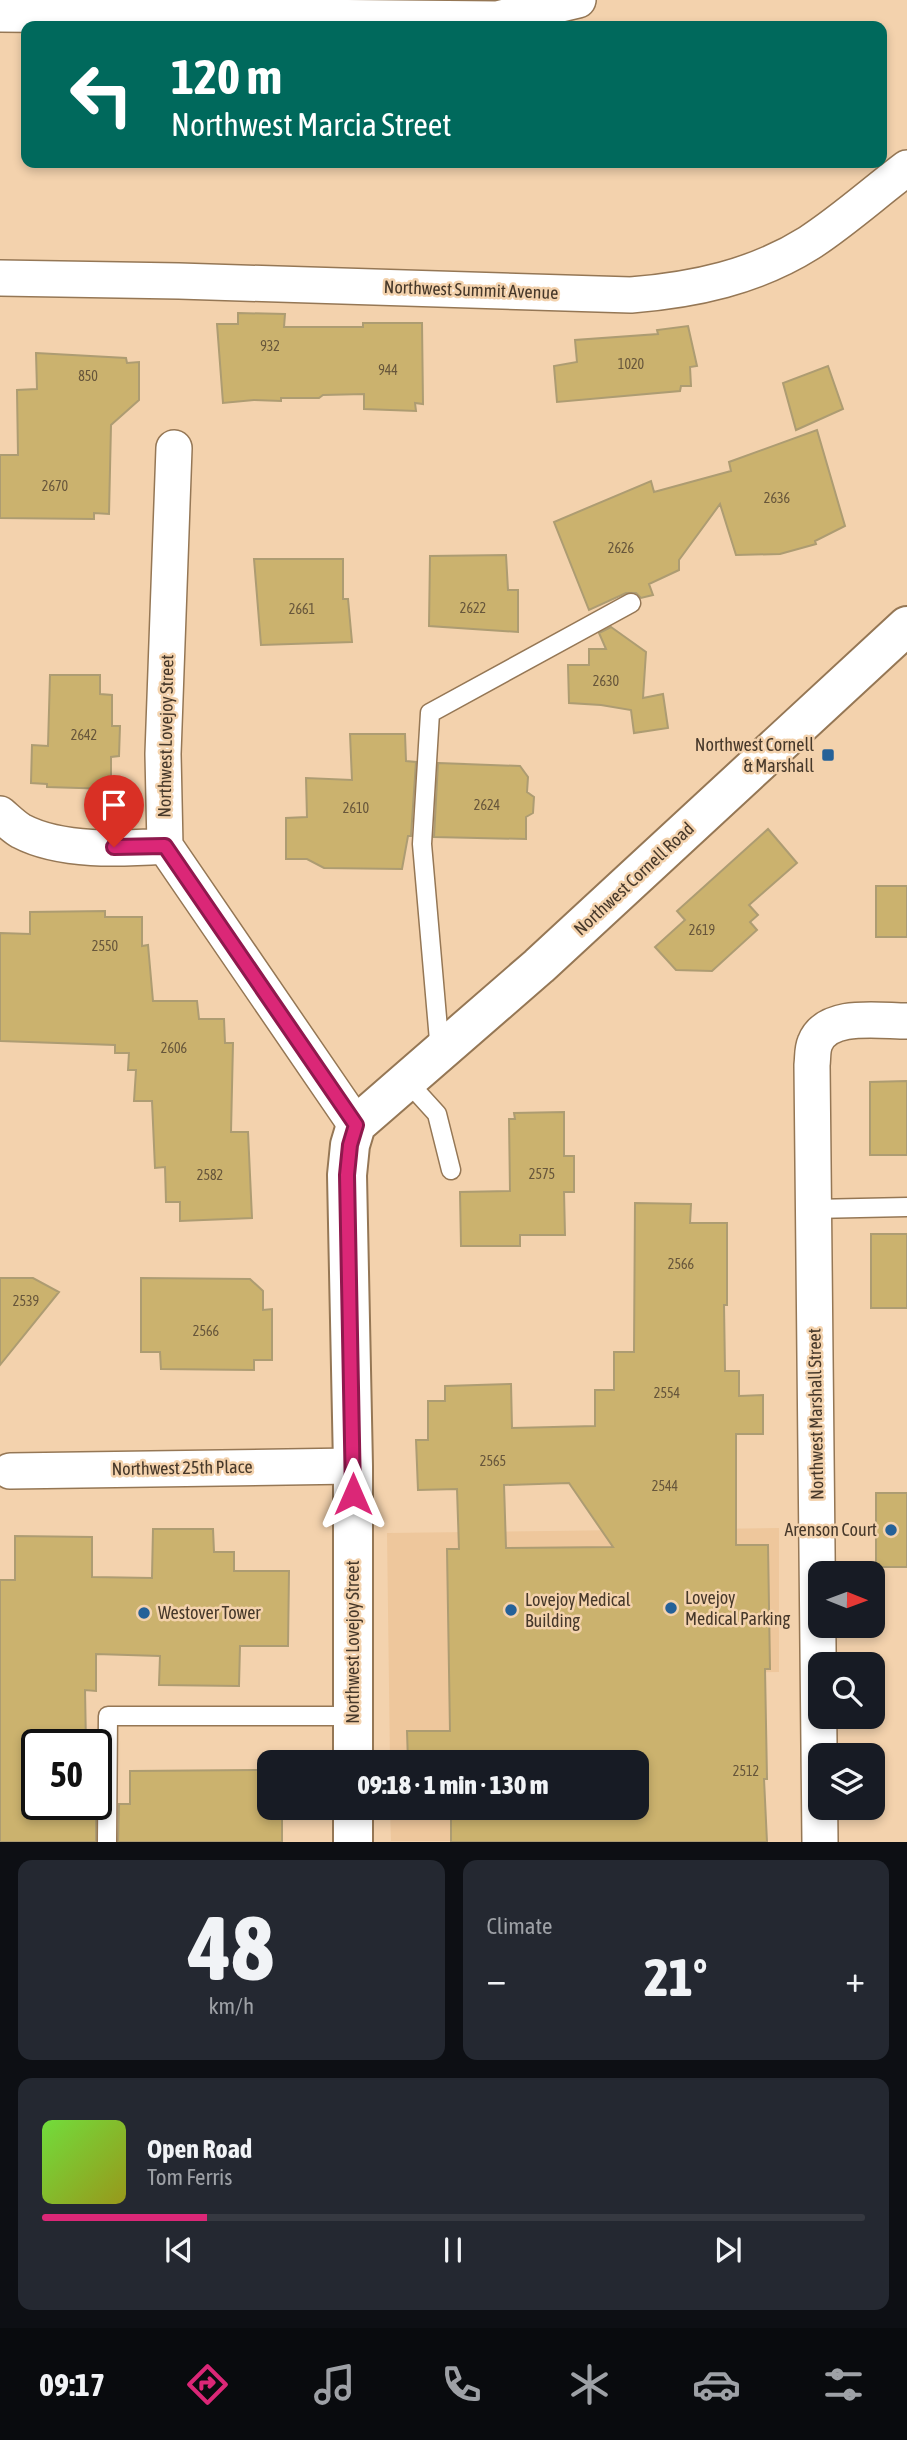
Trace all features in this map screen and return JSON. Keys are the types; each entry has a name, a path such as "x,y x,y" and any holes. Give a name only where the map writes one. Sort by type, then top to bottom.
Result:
{"main road":[{"name":"Northwest Cornell Road","path":"356,1125 539,966 907,626"},
{"name":"Northwest Lovejoy Street","path":"353,1750 353,1466 347,1175 350,1145 356,1125"},
{"path":"353,1820 353,1842"}],"street":[{"path":"0,14 497,19 578,0"},
{"name":"Northwest Summit Avenue","path":"0,278 632,295 678,291 751,273 780,259 810,242 907,167"},
{"name":"Northwest Lovejoy Street","path":"165,846 163,754 174,448"},
{"path":"0,814 20,831 49,842 134,848 165,846 356,1125"},
{"name":"Northwest Marshall Street","path":"820,1842 813,1209 814,1045 822,1030 837,1022 907,1021"},
{"name":"Northwest 25th Place","path":"10,1471 353,1466"}],"lane":[{"path":"440,1052 422,844 430,713 631,603"},
{"path":"407,1081 437,1114 451,1170"},
{"path":"813,1209 907,1207"},
{"path":"107,1842 108,1716 353,1716"}],"shaded area":[{"path":"779,1528 779,1672 584,1674 584,1750 390,1750 387,1533"},
{"path":"390,1820 585,1820 585,1841 391,1841"}],"building":[{"path":"238,313 285,314 284,327 363,327 363,323 422,323 423,404 415,403 416,411 364,409 364,394 223,403 217,324 238,324"},
{"path":"688,326 697,366 690,367 691,386 681,386 680,391 557,402 554,366 577,362 575,340 658,334 657,330"},
{"path":"36,353 126,358 127,363 139,362 139,400 111,425 109,514 94,513 94,519 0,518 0,455 18,455 17,390 37,389"},
{"path":"828,366 843,409 796,430 783,383"},
{"path":"817,430 845,526 815,541 816,544 780,554 736,555 720,504 679,560 679,570 649,584 653,595 641,598 636,593 626,593 589,610 554,522 651,481 654,492 731,471 729,462"},
{"path":"506,555 508,590 518,590 518,632 429,626 430,556"},
{"path":"254,559 343,559 343,599 348,599 352,642 261,645"},
{"path":"611,627 646,652 643,698 663,694 668,728 634,733 631,710 569,703 568,665 589,665 589,649 606,649 599,633"},
{"path":"50,675 100,675 100,694 112,695 112,726 120,726 119,756 111,757 111,789 47,787 47,784 31,783 32,745 48,746"},
{"path":"350,734 405,734 406,761 416,762 411,836 408,836 402,869 324,868 307,859 286,859 286,818 307,817 306,778 352,780"},
{"path":"438,763 520,766 528,777 527,792 534,797 533,813 526,817 526,839 434,837"},
{"path":"768,829 797,863 749,905 758,915 750,922 757,930 712,971 676,970 655,947 685,920 677,911"},
{"path":"876,886 907,886 907,937 876,937"},
{"path":"105,911 105,917 142,917 142,946 148,945 153,1001 197,1001 199,1019 224,1019 225,1043 233,1043 231,1132 248,1132 252,1218 180,1221 180,1202 166,1202 165,1167 155,1168 152,1101 134,1101 136,1070 128,1070 129,1053 115,1053 115,1045 0,1041 0,933 30,934 30,912"},
{"path":"907,1081 907,1155 870,1155 870,1082"},
{"path":"564,1112 564,1156 574,1156 574,1192 564,1192 565,1235 520,1235 520,1246 461,1246 460,1192 510,1191 509,1119 515,1119 514,1113"},
{"path":"635,1203 691,1204 690,1223 727,1223 725,1371 739,1371 739,1396 763,1395 763,1434 736,1434 736,1545 768,1545 770,1669 765,1669 767,1779 764,1779 767,1842 451,1842 451,1820 649,1820 649,1750 408,1750 407,1731 450,1731 447,1549 459,1549 457,1489 418,1490 416,1440 428,1440 428,1401 445,1401 445,1386 511,1384 512,1428 595,1426 595,1390 614,1390 614,1352 634,1352","holes":["569,1483 613,1547 506,1548 504,1485"]},
{"path":"871,1234 907,1234 907,1308 871,1308"},
{"path":"0,1278 33,1278 59,1292 0,1365"},
{"path":"141,1278 250,1279 263,1291 263,1310 272,1309 272,1360 254,1360 254,1370 161,1369 160,1352 141,1352"},
{"name":"Arenson Court","path":"876,1493 907,1493 907,1567 886,1567 886,1561 876,1561"},
{"name":"Westover Tower","path":"153,1529 213,1529 214,1552 234,1552 234,1571 289,1571 288,1646 240,1646 239,1686 159,1685 160,1656 96,1654 96,1691 85,1690 86,1729 21,1729 21,1820 96,1820 96,1842 0,1842 0,1580 15,1580 15,1536 92,1537 92,1577 152,1578"},
{"path":"257,1770 257,1820 282,1820 282,1842 118,1842 119,1804 130,1804 130,1771"}],"place":[{"name":"Northwest Cornell & Marshall","path":"828,755"},
{"name":"Arenson Court","path":"891,1530"},
{"name":"Lovejoy Medical Parking","path":"671,1608"},
{"name":"Lovejoy Medical Building","path":"511,1610"},
{"name":"Westover Tower","path":"144,1613"}],"route":[{"path":"114,847 165,846 356,1125 350,1145 347,1175 353,1494"}]}
